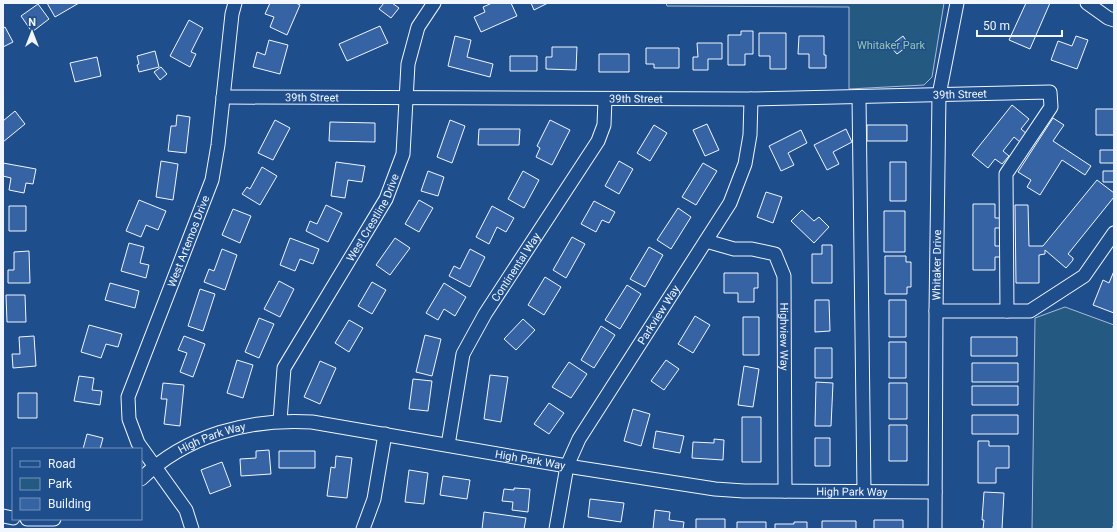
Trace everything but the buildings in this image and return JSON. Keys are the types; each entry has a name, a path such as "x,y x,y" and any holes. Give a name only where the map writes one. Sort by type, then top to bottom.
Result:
{"street":[{"name":"West Artemos Drive","path":"142,448 138,443 129,419 128,397 212,180 218,145 232,14 235,3"},
{"name":"West Crestline Drive","path":"280,421 284,368 386,199 403,154 408,64 418,27 434,3"},
{"name":"Whitaker Drive","path":"935,529 939,95 957,3"},
{"path":"1087,3 1108,18 1114,20"},
{"name":"39th Street","path":"222,97 406,99 750,99 1050,92 1051,107 1006,174 1007,311"},
{"path":"859,97 864,491"},
{"name":"Continental Way","path":"448,444 463,354 485,314 598,141 604,126 605,99"},
{"name":"Parkview Way","path":"556,529 567,466 579,439 730,203 746,164 750,135 750,99"},
{"path":"936,311 1030,311 1084,276 1114,232"},
{"name":"Highview Way","path":"706,241 734,249 775,254 784,276 785,491"},
{"name":"High Park Way","path":"142,478 169,456 207,437 240,427 280,421 312,422 448,444 567,466 715,488 744,491 935,492"},
{"path":"363,529 374,499 385,434"},
{"name":"West Artemos Drive","path":"142,448 186,510 192,529"}],"path":[{"path":"1114,522 1114,529"}],"green space":[{"name":"Whitaker Park","path":"666,3 944,3 932,77 924,85 849,89 849,7 667,6"},
{"path":"1065,307 1114,325 1114,529 1032,529 1035,318"}]}
